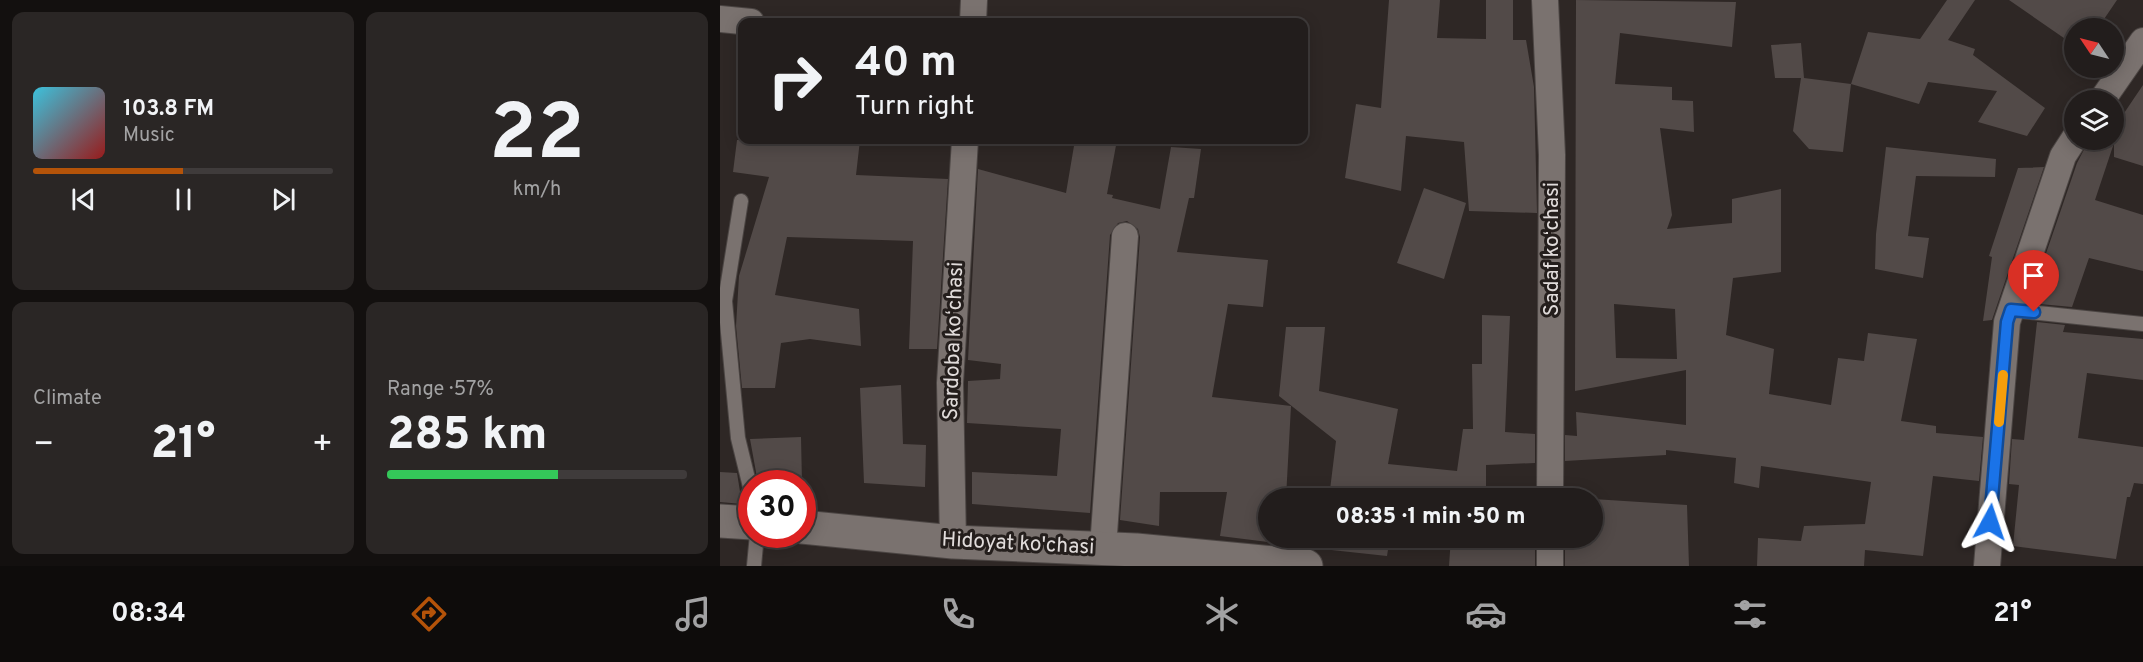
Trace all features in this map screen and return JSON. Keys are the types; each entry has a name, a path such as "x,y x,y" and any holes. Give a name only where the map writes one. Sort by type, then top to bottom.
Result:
{"street":[{"path":"973,18 974,0"},
{"name":"Sadaf koʻchasi","path":"1545,0 1552,155 1550,488"},
{"path":"720,19 738,21"},
{"path":"2109,90 2143,41"},
{"name":"Sardoba koʻchasi","path":"953,542 950,383 965,144"},
{"path":"1987,566 2007,322 2062,156 2066,150"},
{"path":"1103,548 1125,236"},
{"path":"720,521 738,522"},
{"name":"Hidoyat ko'chasi","path":"816,528 953,542 1103,548 1134,558 1306,566"},
{"path":"1550,548 1550,566"}],"lane":[{"path":"741,201 725,301 738,438 746,470"},
{"path":"2011,310 2143,324"},
{"path":"754,566 756,548"}],"building":[{"path":"1389,0 1440,0 1437,38 1486,39 1486,0 1513,0 1513,40 1526,40 1534,87 1537,213 1469,211 1464,142 1406,136 1401,191 1345,178 1356,104 1381,108"},
{"path":"1576,0 1736,2 1732,47 1620,33 1615,84 1672,87 1672,100 1693,101 1694,132 1660,128 1672,215 1667,229 1732,223 1732,199 1781,189 1781,272 1733,278 1726,335 1774,349 1769,394 1831,405 1838,358 1864,361 1868,333 1917,339 1901,421 1936,426 1936,433 1983,437 1979,481 1933,476 1923,556 1865,550 1864,566 1757,566 1758,538 1801,541 1804,526 1865,524 1871,482 1761,466 1759,488 1734,483 1736,458 1666,450 1666,455 1565,461 1565,435 1577,436 1576,412 1686,425 1686,370 1575,391","holes":["1614,304 1675,309 1677,359 1616,358"]},
{"path":"1947,0 1975,0 1948,40 1975,49 1973,55 2045,108 2027,136 1978,122 1997,91 1928,82 1919,104 1851,84 1868,32 1920,39"},
{"path":"2009,0 2117,0 2105,18 2064,18 2064,38"},
{"path":"1801,43 1804,78 1851,84 1843,152 1809,149 1793,131 1801,78 1775,78 1771,45"},
{"path":"2143,85 2143,166 2114,157 2114,150 2124,150 2124,113"},
{"path":"738,140 738,144 860,144 856,175 948,179 937,349 909,349 913,241 787,237 775,295 859,309 861,346 810,339 781,343 775,388 742,388 736,326 739,276 769,177 733,172"},
{"path":"1074,144 1116,144 1107,194 1113,195 1112,198 1160,209 1171,147 1201,149 1194,198 1189,198 1177,252 1268,260 1263,307 1228,304 1212,397 1291,406 1287,488 1258,488 1258,541 1220,536 1227,492 1160,492 1159,526 1120,520 1140,237 1138,229 1127,221 1118,223 1110,235 1090,513 972,504 972,472 1057,476 1061,429 967,423 968,381 1000,379 1001,364 968,360 978,169 1066,193"},
{"path":"1886,147 1996,159 1995,177 1916,176 1908,236 1929,238 1923,278 1875,269 1876,234"},
{"path":"2084,150 2112,150 2095,200 2143,215 2143,271 2089,258 2072,307 2029,303 2077,163"},
{"path":"2044,167 1992,320 1983,321 1992,257 1989,256 2018,168"},
{"path":"1424,188 1466,203 1444,279 1397,263"},
{"path":"1482,315 1510,316 1505,432 1535,434 1535,463 1486,465 1486,488 1330,488 1336,441 1279,396 1286,327 1325,327 1319,391 1398,409 1388,464 1457,471 1463,429 1473,429 1472,364 1482,364"},
{"path":"2037,322 2065,325 2063,332 2143,339 2143,380 2087,373 2078,438 2143,447 2143,484 2134,483 2130,497 2127,497 2116,559 2013,546 2019,485 2009,484 2012,439 2024,440"},
{"path":"901,385 903,444 926,445 925,487 864,483 860,388"},
{"path":"801,437 802,470 756,470 750,439"},
{"path":"720,472 737,473 738,504 720,502"},
{"path":"1603,500 1687,505 1689,566 1565,566 1565,548 1603,548"},
{"path":"1322,548 1388,548 1387,556"},
{"path":"1450,548 1535,548 1535,566 1449,566"}],"slow traffic":[{"path":"1999,422 2003,375"}],"route":[{"path":"1990,522 2007,322 2011,310 2034,312"}]}
